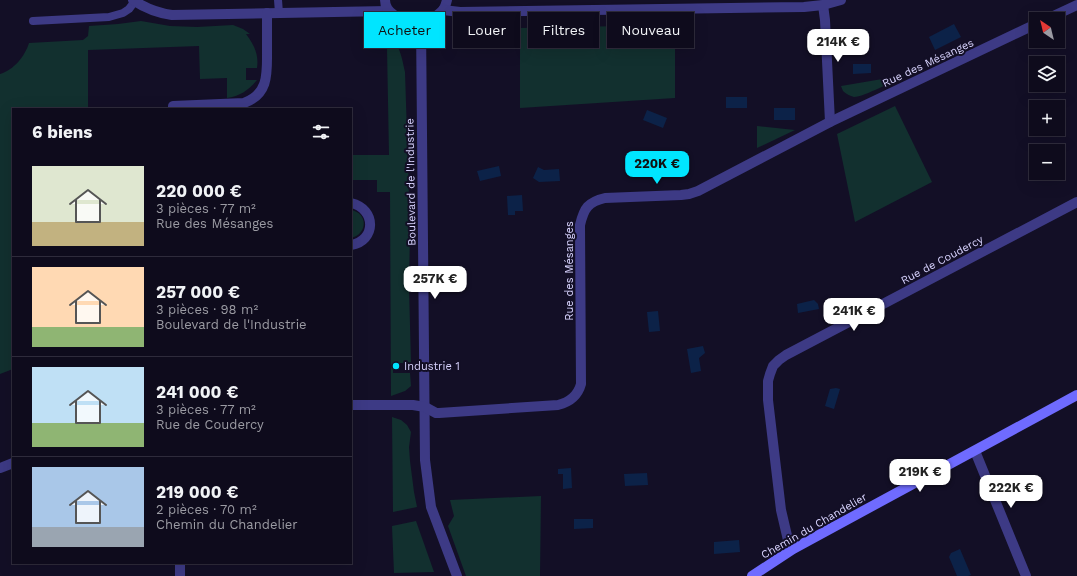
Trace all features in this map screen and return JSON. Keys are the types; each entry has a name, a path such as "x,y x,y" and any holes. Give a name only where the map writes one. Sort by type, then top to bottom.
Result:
{"street":[{"path":"134,1 161,14 172,16 388,11 385,0"},
{"path":"440,12 443,10 447,0"},
{"path":"443,10 460,12 578,5 804,7 823,5 841,0"},
{"path":"823,5 830,122"},
{"path":"1062,12 1077,5"},
{"path":"173,108 173,106 244,103 250,101 258,94 265,83 267,71 266,13"},
{"name":"Rue des Mésanges","path":"352,405 413,404 439,413 558,405 566,402 578,392 581,384 580,225 582,216 587,207 595,201 605,198 681,195 698,191 830,122 1029,27"},
{"name":"Boulevard de l'Industrie","path":"421,48 425,460 431,507 457,576"},
{"name":"Rue de Coudercy","path":"794,549 788,540 781,510 768,400 768,381 773,366 786,355 1077,202"},
{"path":"352,203 364,209 368,214 370,229 367,236 362,241 352,245"},
{"name":"Chemin du Chandelier","path":"752,576 794,549 1077,394"},
{"path":"975,451 1026,576"},
{"path":"0,468 12,463"},
{"path":"180,564 180,576"}],"lane":[{"path":"278,0 278,13"},
{"path":"33,21 109,17 123,13 130,9 134,1"}],"green space":[{"path":"141,21 170,26 197,27 233,25 243,29 250,34 246,34 254,46 257,54 257,68 246,68 246,80 257,80 244,92 227,98 227,78 200,79 199,46 88,50 88,108 12,108 12,369 0,374 0,74 10,69 18,62 25,53 29,43 83,40 88,36 89,26"},
{"path":"599,26 607,26 607,48 675,48 675,98 520,108 520,28 528,28 528,48 599,48"},
{"path":"387,48 398,48 405,72 410,228 409,288 411,363 393,363 393,373 410,373 411,386 405,391 391,396 390,192 377,192 377,180 352,180 352,155 389,155"},
{"path":"906,75 872,91 854,97 843,91 841,86"},
{"path":"895,106 932,182 855,222 837,134"},
{"path":"757,126 795,130 757,148"},
{"path":"352,210 361,215 364,224 361,232 357,236 352,238"},
{"path":"392,417 401,420 407,425 411,432 409,447 410,461 417,507 393,512"},
{"path":"541,496 540,576 466,576 448,526 454,516 450,500"},
{"path":"416,521 434,572 394,573 392,526"}],"water":[{"path":"954,24 961,37 935,50 929,37"},
{"path":"853,64 871,64 871,73 853,74"},
{"path":"726,97 747,97 747,108 726,108"},
{"path":"774,108 795,108 795,120 774,120"},
{"path":"647,110 667,118 663,128 643,120"},
{"path":"499,166 501,176 480,181 477,171"},
{"path":"538,167 544,170 559,169 560,181 539,182 533,178"},
{"path":"522,195 523,211 515,211 515,215 508,215 507,196"},
{"path":"814,300 818,304 819,309 798,313 797,304"},
{"path":"658,311 660,331 649,332 647,312"},
{"path":"703,346 705,353 699,358 701,371 691,373 687,349"},
{"path":"830,389 840,389 834,409 825,406"},
{"path":"571,468 572,488 563,489 563,474 558,474 558,469"},
{"path":"647,473 648,485 625,486 624,474"},
{"path":"574,519 593,519 593,528 574,529"},
{"path":"739,540 740,552 714,554 714,542"},
{"path":"960,549 971,575 957,576 949,557 951,553"}],"place":[{"name":"Industrie 1","path":"396,366"}]}
